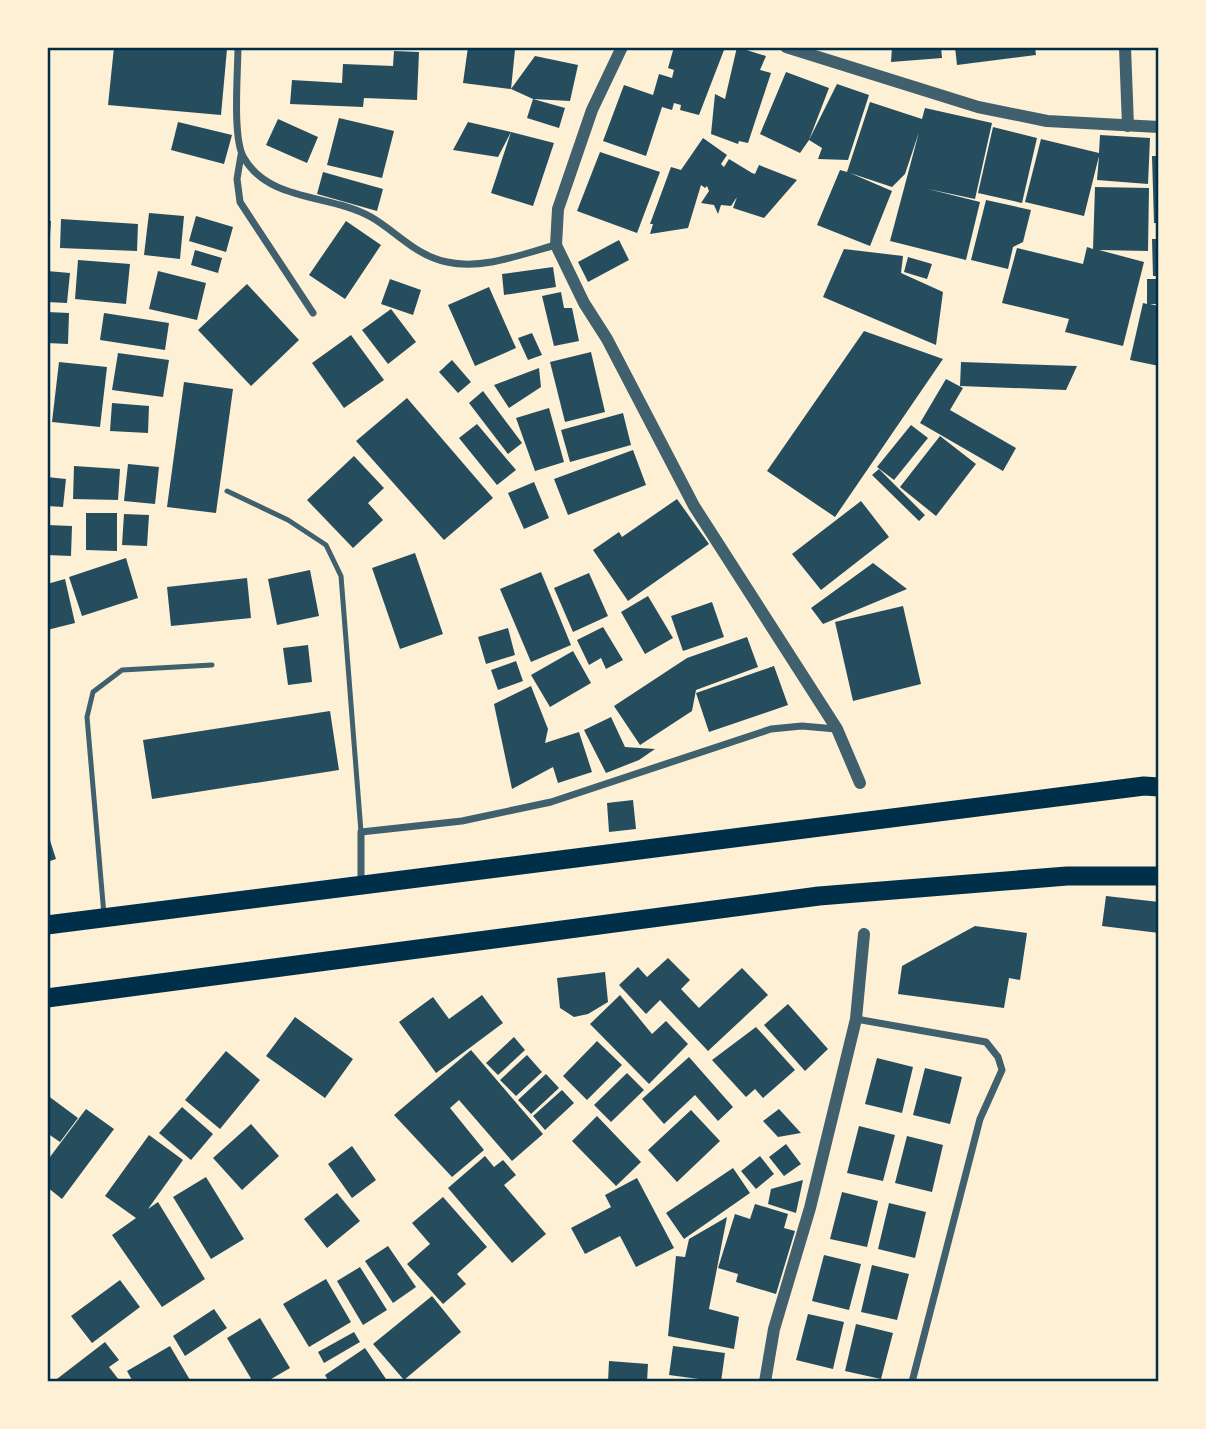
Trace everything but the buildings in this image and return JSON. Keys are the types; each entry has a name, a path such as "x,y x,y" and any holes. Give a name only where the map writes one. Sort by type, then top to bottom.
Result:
{"highway":[{"path":"47,925 1144,786 1159,787"},
{"path":"47,998 819,896 1067,876 1159,876"}],"street":[{"path":"239,47 237,110 241,154 237,179 240,202 313,313"},
{"path":"622,47 592,110 558,209 556,245 584,303 607,340 694,506 836,729 860,783"},
{"path":"786,47 978,107 1047,121 1159,127"},
{"path":"1125,47 1128,126"},
{"path":"241,154 251,170 277,187 370,216 414,250 447,262 478,265 556,245"},
{"path":"361,886 361,832 462,821 551,802 771,729 802,726 836,729"},
{"path":"765,1382 774,1329 810,1208 856,1018 864,934"},
{"path":"856,1018 986,1042 998,1058 1002,1070 980,1119 912,1382"}],"lane":[{"path":"228,491 288,520 326,545 341,576 361,832"},
{"path":"104,918 87,718 93,692 122,670 212,665"}]}
